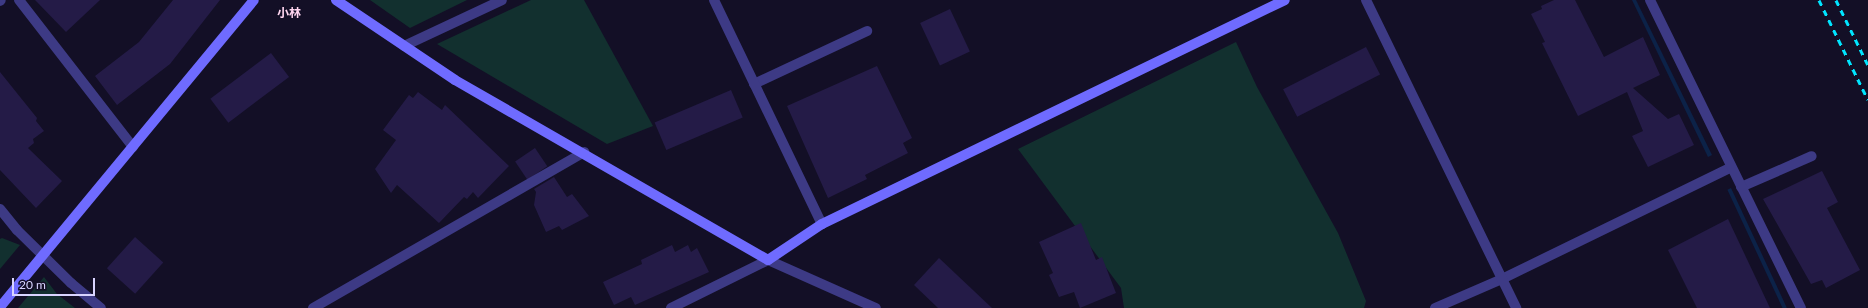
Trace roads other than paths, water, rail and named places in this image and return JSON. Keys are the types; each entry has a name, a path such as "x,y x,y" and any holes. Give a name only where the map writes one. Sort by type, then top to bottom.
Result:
{"street":[{"path":"19,0 133,147"},
{"path":"0,307 254,0"},
{"path":"336,0 455,80 584,152 768,260 876,308"},
{"path":"404,46 502,0"},
{"path":"714,0 822,224"},
{"path":"671,308 768,260 822,224 1285,0"},
{"path":"1366,0 1516,308"},
{"path":"1650,0 1730,168 1741,187 1801,308"},
{"path":"754,84 867,31"},
{"path":"313,308 584,152"},
{"path":"1741,187 1812,156"},
{"path":"1435,308 1502,279 1730,168"},
{"path":"0,209 17,230 72,284 101,308"}],"water":[{"path":"1632,0 1636,0 1712,155 1708,157"},
{"path":"1731,188 1787,308 1783,308 1727,190"}],"railway":[{"path":"1819,0 1868,100"},
{"path":"1836,0 1868,65"}],"district":[{"name":"小林","path":"289,13"}]}
